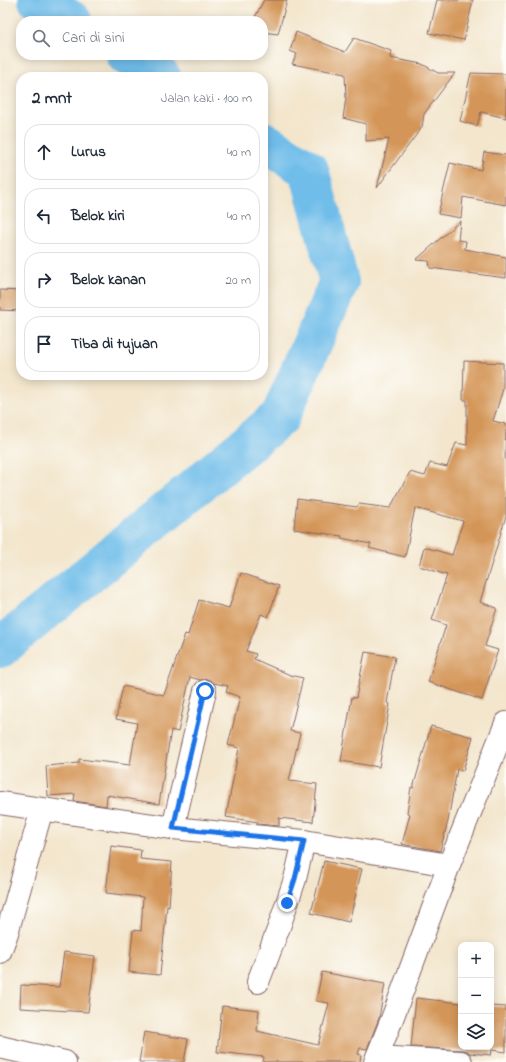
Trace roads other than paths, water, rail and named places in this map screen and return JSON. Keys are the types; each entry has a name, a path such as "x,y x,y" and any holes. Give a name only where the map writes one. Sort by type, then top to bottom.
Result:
{"street":[{"path":"173,828 205,691"},
{"path":"461,1062 376,1060 449,865 506,723"},
{"path":"0,803 173,828 304,841 449,865"},
{"path":"0,952 42,809"},
{"path":"258,982 295,879 304,841"},
{"path":"0,1047 66,1062"}],"waterway":[{"path":"38,0 64,16"},
{"path":"134,60 153,72"},
{"path":"0,648 280,417 339,282 309,170 268,144"}]}
